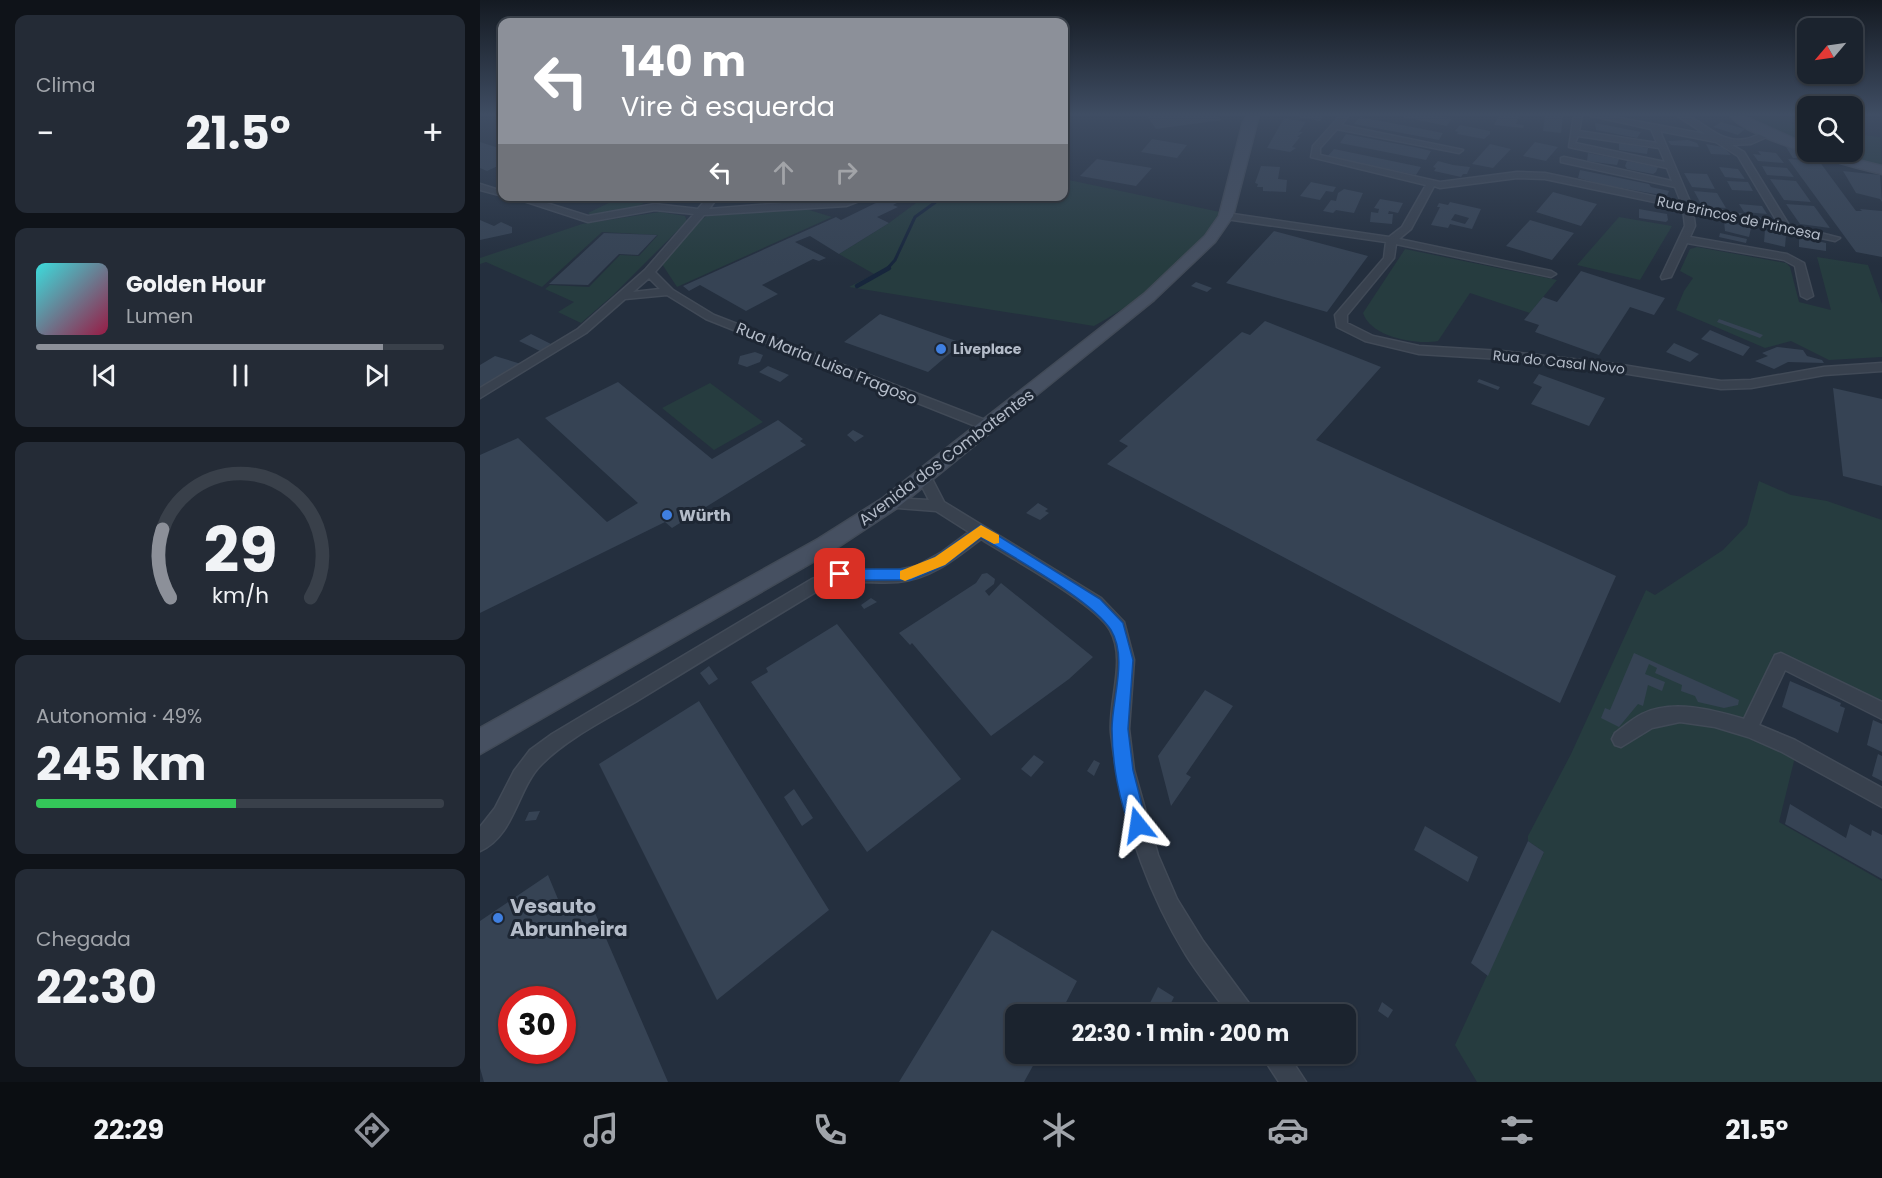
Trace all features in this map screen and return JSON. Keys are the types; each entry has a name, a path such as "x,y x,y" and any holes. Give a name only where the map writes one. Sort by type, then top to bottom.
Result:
{"street":[{"name":"Avenida dos Combatentes","path":"480,742 817,550 890,503 1149,297 1210,238 1226,216 1238,165"},
{"name":"Rua Brincos de Princesa","path":"1353,165 1440,185 1516,175 1554,177 1834,238"},
{"path":"1554,177 1561,165"},
{"path":"1589,165 1679,185"},
{"path":"1748,165 1785,227"},
{"path":"1862,165 1882,171"},
{"path":"1665,277 1690,226 1688,208 1670,166"},
{"path":"1391,240 1406,229 1431,183"},
{"path":"480,187 498,193"},
{"path":"529,201 588,219 655,207 700,212 852,201"},
{"path":"655,207 656,201"},
{"path":"480,394 582,331 624,296 649,272 708,201"},
{"path":"1226,216 1391,240 1551,274"},
{"path":"1684,239 1787,257 1800,265 1807,296"},
{"name":"Rua do Casal Novo","path":"1391,240 1389,258 1341,315 1341,325 1370,339 1419,350 1500,355 1616,368 1721,385 1751,384 1824,371 1882,368"},
{"name":"Rua Maria Luisa Fragoso","path":"649,272 669,292 710,317 988,426"},
{"path":"624,296 669,292"},
{"path":"924,477 939,506"},
{"path":"890,503 939,506 1095,603 1118,627 1126,660 1120,729 1133,810 1148,856 1170,906 1190,940 1236,1004"},
{"path":"480,841 504,816 527,767 536,756 570,732 818,583 850,573 896,576 911,574 940,561 981,531"},
{"path":"1749,727 1781,660 1882,711"},
{"path":"1622,739 1634,725 1667,714 1704,715 1749,727 1882,798"},
{"path":"1280,1064 1294,1082"}],"green space":[{"path":"1068,180 1220,212 1195,246 1164,277 1130,304 1094,326 849,287 874,274 839,254 889,223 919,201 1068,201"},
{"path":"613,201 646,201 623,211 592,216 588,213"},
{"path":"806,209 832,217 677,287 662,264 707,216"},
{"path":"660,212 685,216 687,221 612,296 581,323 558,312 574,302 545,289 550,285 589,287 620,255 639,256 658,235 602,232 542,287 486,262 480,264 480,258 582,224"},
{"path":"1619,217 1672,226 1640,280 1577,265"},
{"path":"1697,247 1786,263 1790,267 1799,302 1831,310 1817,257 1868,265 1882,304 1882,357 1829,360 1791,341 1765,348 1676,310 1684,291 1693,278 1680,271 1690,249"},
{"path":"1405,249 1557,280 1530,313 1470,293 1438,341 1418,342 1395,338 1375,328 1363,313"},
{"path":"710,383 763,422 714,450 662,408"},
{"path":"1759,481 1791,495 1827,501 1882,520 1882,703 1779,654 1756,736 1795,757 1779,822 1882,881 1882,1082 1477,1082 1455,1045 1544,852 1528,841 1528,836 1571,754 1646,590 1655,595 1723,550 1747,525"}],"building":[{"path":"480,165 498,165 487,171 480,168"},
{"path":"1091,165 1137,165 1152,168 1136,186 1080,176"},
{"path":"1369,165 1421,167 1416,175"},
{"path":"1793,165 1822,165 1856,211 1862,211 1860,209 1882,211 1882,257 1856,252"},
{"path":"1261,166 1280,167 1278,179 1287,180 1286,192 1263,191 1263,187 1257,187 1258,184 1255,183"},
{"path":"1625,166 1658,167 1653,174 1627,169"},
{"path":"1762,166 1787,168 1794,177 1767,175"},
{"path":"1433,167 1470,167 1467,174 1461,177 1434,171 1436,168"},
{"path":"1719,167 1738,169 1745,179 1725,177"},
{"path":"1580,170 1649,184 1651,187 1669,191 1667,196 1604,185 1578,178"},
{"path":"1843,171 1880,175 1882,202 1880,199 1856,193"},
{"path":"1684,173 1707,174 1715,189 1692,187"},
{"path":"1770,179 1796,181 1811,202 1784,200"},
{"path":"1727,181 1748,182 1753,191 1732,190"},
{"path":"1311,182 1336,187 1333,192 1326,191 1320,200 1300,196"},
{"path":"1344,189 1363,193 1354,213 1336,210 1333,213 1323,211 1331,200 1336,201 1338,193"},
{"path":"1694,191 1717,193 1726,208 1702,206"},
{"path":"1553,192 1597,204 1581,226 1536,212"},
{"path":"1380,199 1403,203 1398,213 1389,211 1388,214 1393,214 1392,224 1370,222 1371,212 1378,213 1379,209 1374,208"},
{"path":"880,201 901,201 893,205 898,207 877,217 889,223 839,254 810,236 795,242 826,258 819,261 813,259 762,285 778,294 746,311 700,285 689,291 683,286 836,217 841,220"},
{"path":"1450,202 1481,209 1472,229 1450,224 1448,228 1431,225 1440,207 1437,207 1439,203 1448,205","holes":["1455,214 1469,218 1465,224 1451,220"]},
{"path":"1739,204 1762,206 1767,214 1744,212"},
{"path":"1786,204 1814,206 1830,228 1800,224"},
{"path":"1639,209 1667,214 1668,220 1666,222 1639,218"},
{"path":"480,220 494,226 501,222 512,227 512,233 480,240"},
{"path":"1530,220 1574,233 1552,260 1506,246"},
{"path":"1724,221 1751,228 1749,237 1725,231"},
{"path":"1765,230 1786,235 1785,247 1764,242"},
{"path":"1274,231 1368,256 1327,312 1226,283"},
{"path":"604,233 657,235 638,255 619,254 588,285 549,284"},
{"path":"1720,233 1747,239 1746,243 1719,237"},
{"path":"1799,237 1826,243 1826,251 1799,247"},
{"path":"1581,271 1665,298 1654,315 1630,307 1599,355 1535,332 1539,325 1524,320 1543,297 1557,302"},
{"path":"1196,282 1212,288 1207,292 1191,286"},
{"path":"880,314 962,343 928,372 844,342"},
{"path":"1719,319 1763,335 1760,338 1717,322"},
{"path":"1265,321 1381,367 1316,440 1616,576 1560,703 1107,464 1128,446 1119,441 1242,332 1250,335"},
{"path":"1710,330 1750,347 1743,356 1701,339"},
{"path":"531,334 551,344 540,351 519,341"},
{"path":"1674,343 1699,354 1690,362 1666,352"},
{"path":"1777,347 1803,350 1807,356 1822,360 1824,363 1788,362 1774,369 1755,361 1768,356 1762,353"},
{"path":"755,352 763,355 760,362 747,367 738,364 740,356"},
{"path":"495,356 521,364 483,389 480,388 480,365"},
{"path":"768,366 789,375 780,382 759,372"},
{"path":"1539,374 1605,398 1589,426 1531,404 1542,387 1533,383"},
{"path":"1479,379 1500,387 1498,390 1477,382"},
{"path":"618,382 712,459 778,420 803,439 800,441 806,445 672,528 665,522 480,613 480,455 518,438 607,522 638,503 545,418"},
{"path":"1833,388 1882,399 1882,486 1843,476"},
{"path":"853,430 864,436 855,442 847,435"},
{"path":"1038,503 1048,509 1045,511 1049,513 1040,520 1026,513"},
{"path":"987,573 995,579 994,584 985,591 989,596 1001,583 1093,657 1069,679 991,736 912,643 910,645 899,633 976,583 982,574"},
{"path":"871,598 877,602 864,609 861,605"},
{"path":"837,624 961,779 867,852 751,682 768,672 766,668"},
{"path":"1634,653 1739,700 1738,705 1724,708 1698,702 1695,696 1681,691 1682,685 1655,673 1657,668 1649,664 1645,674 1665,682 1662,691 1648,685 1643,706 1638,704 1619,727 1601,718 1605,708 1610,710"},
{"path":"709,666 718,679 709,685 700,673"},
{"path":"1790,681 1841,703 1840,706 1845,708 1838,733 1782,707"},
{"path":"1205,690 1233,706 1186,774 1191,777 1171,806 1158,756"},
{"path":"699,701 829,910 717,1000 599,764"},
{"path":"1873,720 1882,724 1882,752 1867,745"},
{"path":"1878,754 1882,756 1882,781 1872,776"},
{"path":"1034,755 1044,762 1031,777 1021,769"},
{"path":"1094,760 1100,763 1094,776 1087,771"},
{"path":"794,789 813,818 802,826 784,797"},
{"path":"1790,804 1846,838 1850,824 1871,836 1872,830 1882,835 1882,879 1785,824"},
{"path":"540,811 536,820 525,821 529,812"},
{"path":"1425,826 1478,857 1468,882 1414,850"},
{"path":"1528,841 1544,852 1488,976 1471,963"},
{"path":"548,875 565,916 589,899 668,1082 484,1082 480,1068 480,921"},
{"path":"992,930 1077,981 1065,1004 1005,1004 1005,1064 1034,1064 1024,1082 899,1082"},
{"path":"1158,987 1174,997 1170,1004 1150,1003"},
{"path":"1382,1002 1393,1010 1388,1018 1378,1011"}],"waterway":[{"path":"887,269 895,260 915,217 937,201"},
{"path":"857,286 889,268"}],"slow traffic":[{"path":"905,575 926,569 940,561 981,531 994,539"}],"place":[{"name":"Liveplace","path":"941,349"},
{"name":"Würth","path":"667,515"},
{"name":"Vesauto Abrunheira","path":"498,918"}],"route":[{"path":"840,574 896,576 911,574 940,561 981,531 1095,603 1118,627 1126,660 1120,729 1125,770 1138,825"}]}
